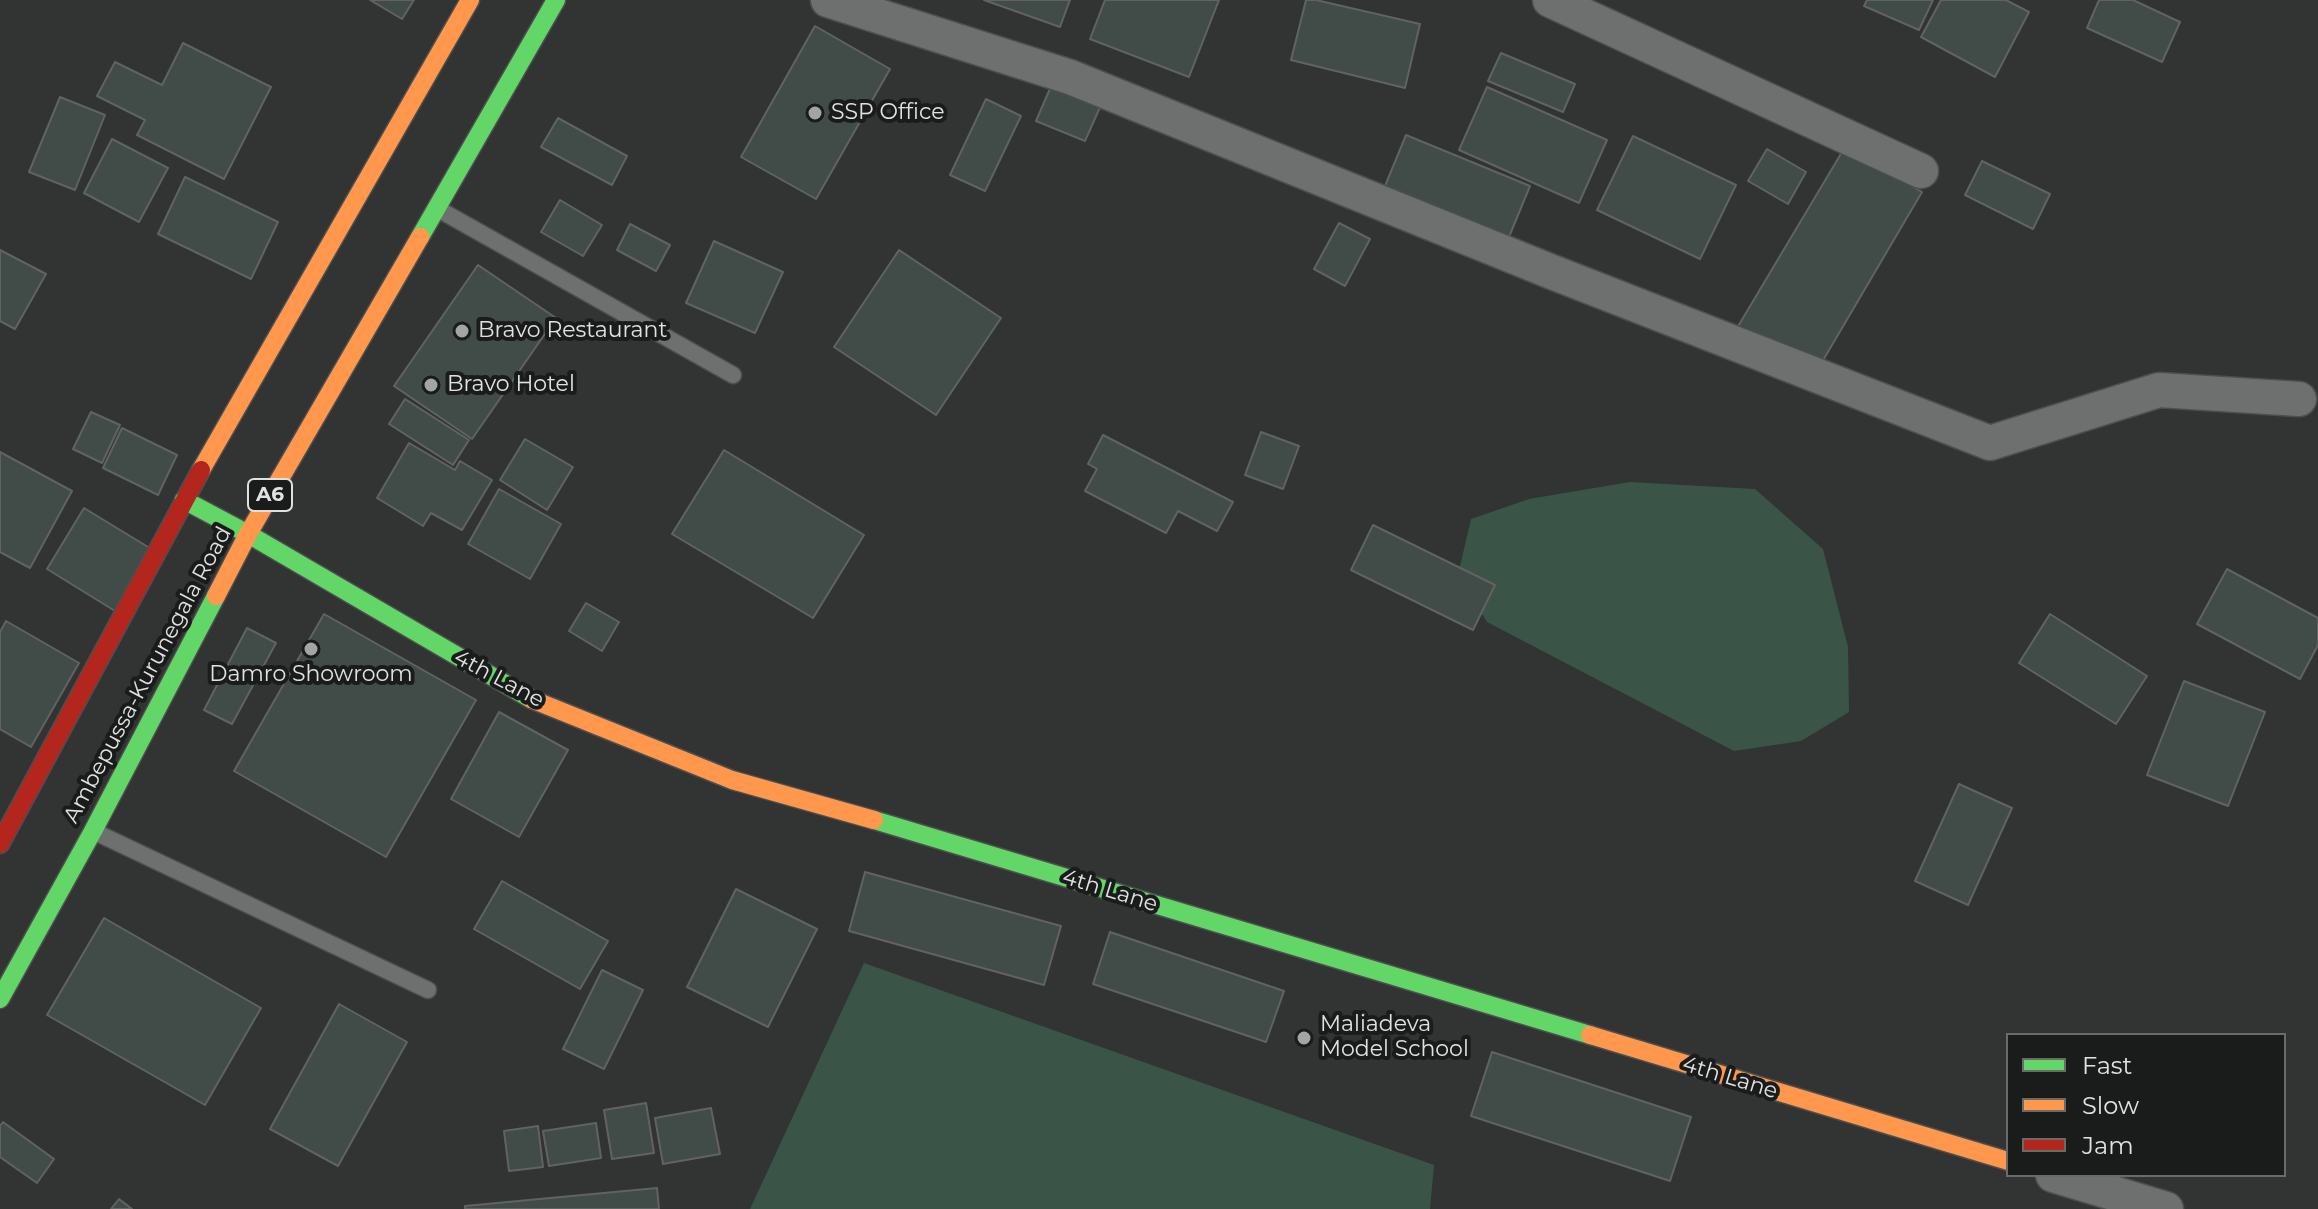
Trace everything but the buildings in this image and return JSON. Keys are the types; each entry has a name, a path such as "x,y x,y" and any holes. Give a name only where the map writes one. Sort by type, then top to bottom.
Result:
{"main road":[{"path":"0,844 184,500 470,0"},
{"name":"Ambepussa-Kurunegala Road","path":"0,999 93,831 248,534 556,0"},
{"name":"4th Lane","path":"184,500 248,534 520,694 732,780 976,849 2006,1160"}],"street":[{"path":"828,0 1070,77 1552,272 1990,443 2159,390 2299,399"},
{"path":"1550,0 1921,171"},
{"path":"2060,1177 2166,1209"}],"lane":[{"path":"436,208 733,375"},
{"path":"93,831 428,990"}],"green space":[{"path":"1630,482 1755,489 1823,549 1848,647 1849,712 1801,741 1734,751 1487,622 1458,575 1471,519 1529,499"},
{"path":"864,963 1434,1165 1430,1209 750,1209"}],"traffic: fast":[{"path":"420,237 556,0"},
{"path":"184,500 531,699"},
{"path":"0,999 93,831 216,596"},
{"path":"874,820 1590,1035"}],"traffic: slow":[{"path":"201,470 470,0"},
{"path":"216,596 248,534 420,237"},
{"path":"531,699 732,780 874,820"},
{"path":"1590,1035 2006,1160"}],"traffic: jam":[{"path":"0,844 201,470"}],"place":[{"name":"SSP Office","path":"815,113"},
{"name":"Bravo Restaurant","path":"462,331"},
{"name":"Bravo Hotel","path":"431,385"},
{"name":"Damro Showroom","path":"311,649"},
{"name":"Maliadeva Model School","path":"1304,1038"}]}
